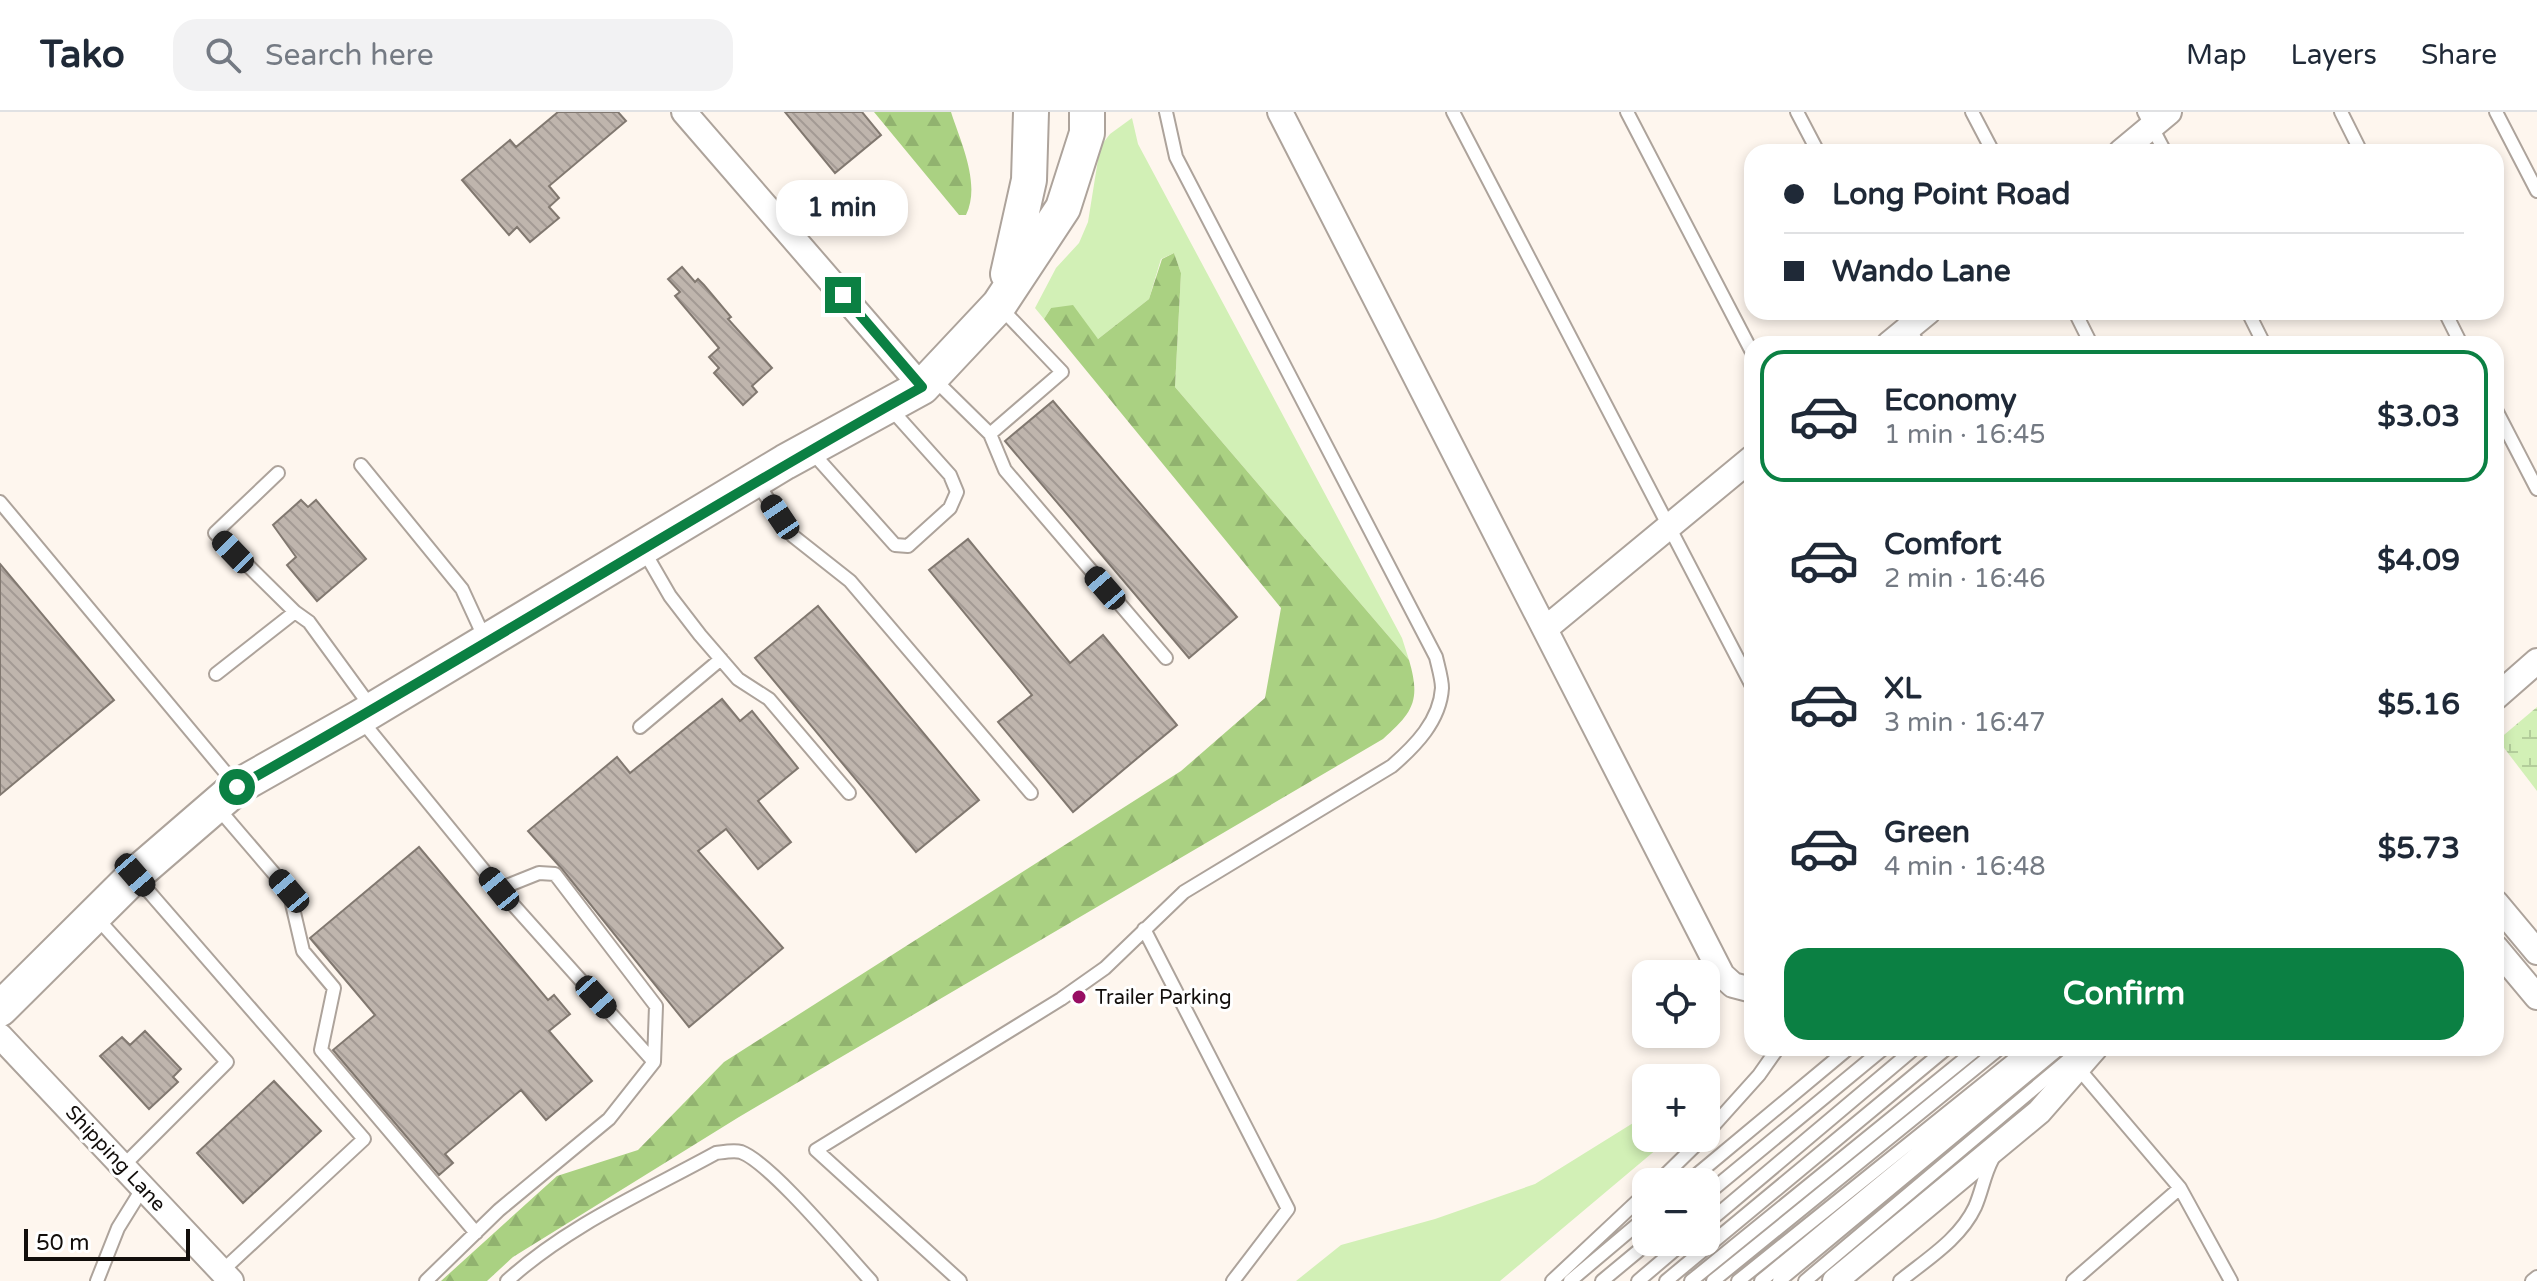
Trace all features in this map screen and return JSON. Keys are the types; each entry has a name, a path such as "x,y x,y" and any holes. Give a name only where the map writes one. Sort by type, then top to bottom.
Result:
{"main road":[{"path":"999,305 1017,247 1029,180 1031,112"},
{"path":"0,1009 135,875 226,796 926,381 999,305 1063,208 1087,133 1087,112"}],"street":[{"path":"684,112 926,381"},
{"path":"1280,112 1722,975 1733,985 1744,988"},
{"path":"2129,144 2155,117"},
{"path":"1545,629 1744,465"},
{"path":"2504,679 2537,654"},
{"path":"2504,690 2537,661"},
{"path":"2504,913 2537,952"},
{"path":"2504,958 2537,997"},
{"name":"Shipping Lane","path":"0,1036 227,1276"},
{"path":"1835,1281 2039,1112 2080,1058"}],"lane":[{"path":"960,1281 816,1150 1061,999 1105,968 1184,892 1392,766 1417,745 1430,725 1442,688 1436,657 1176,157 1166,112"},
{"path":"1453,112 1744,671"},
{"path":"1627,112 1744,337"},
{"path":"1797,112 1814,144"},
{"path":"1972,112 1989,144"},
{"path":"2341,112 2357,144"},
{"path":"2496,112 2537,191"},
{"path":"2155,117 2163,144"},
{"path":"990,434 1062,372 999,305"},
{"path":"926,381 990,434 1005,470 1166,658"},
{"path":"809,449 895,545 908,546 950,508 957,492 950,475 888,406"},
{"path":"2504,425 2537,489"},
{"path":"361,465 462,589 486,642"},
{"path":"278,473 215,533 309,622 366,714 499,889 654,1062"},
{"path":"755,480 793,536 850,581 1031,793"},
{"path":"0,502 226,796 289,891 303,951 334,988 321,1050 476,1233"},
{"path":"642,548 670,596 721,659 738,679 769,699 849,793"},
{"path":"216,674 295,612"},
{"path":"640,727 721,659"},
{"path":"426,1281 476,1233 609,1119 654,1062 656,1006 555,874 539,873 499,889"},
{"path":"135,875 364,1139 227,1276"},
{"path":"94,914 227,1062 124,1165"},
{"path":"1144,929 1288,1209 1233,1281"},
{"path":"1720,1118 1772,1056"},
{"path":"1705,1168 1839,1056"},
{"path":"1720,1183 1874,1056"},
{"path":"1720,1212 1906,1056"},
{"path":"1666,1281 1937,1056"},
{"path":"1691,1281 1968,1056"},
{"path":"1713,1281 1990,1056"},
{"path":"1738,1281 2018,1056"},
{"path":"1761,1281 2034,1056"},
{"path":"1779,1281 2050,1056"},
{"path":"1805,1281 2080,1058 2180,1188 2231,1281"},
{"path":"1900,1281 1959,1232 1976,1206 1982,1178 2001,1144"},
{"path":"507,1281 535,1255 599,1217 716,1153 739,1151 759,1164 797,1201 871,1281"},
{"path":"1672,1168 1688,1152"},
{"path":"97,1281 118,1228 144,1186"},
{"path":"2073,1281 2180,1188"},
{"path":"1552,1281 1632,1206"},
{"path":"1570,1281 1632,1229"},
{"path":"1602,1281 1632,1256"},
{"path":"1638,1281 1667,1256"},
{"path":"2532,1281 2537,1277"}],"green space":[{"path":"874,112 951,112 970,177 970,203 966,215 959,215"},
{"path":"1132,118 1138,144 1402,638 1409,660 1175,387 1181,273 1174,253 1161,259 1149,299 1098,339 1051,308 1044,319 1035,308 1056,268 1079,243 1088,222 1100,147 1110,134"},
{"path":"1174,253 1181,273 1175,387 1409,660 1414,696 1408,713 1383,739 739,1117 513,1257 487,1281 441,1281 557,1176 638,1150 724,1062 1181,771 1265,698 1281,608 1044,319 1051,308 1073,305 1098,339 1149,299 1162,259"},
{"path":"2537,707 2537,791 2504,748 2504,735"},
{"path":"1632,1124 1632,1152 1653,1152 1500,1281 1296,1281 1341,1245 1435,1219 1535,1184"}],"building":[{"path":"558,112 618,112 626,121 549,186 559,198 549,207 559,218 530,242 517,227 509,235 462,180 510,140 516,147"},
{"path":"785,112 862,112 881,135 835,173"},
{"path":"682,267 695,282 698,279 704,285 731,317 728,319 772,368 752,386 757,392 743,405 714,373 719,368 709,357 719,348 675,296 680,292 668,279"},
{"path":"1053,401 1237,617 1189,658 1005,441"},
{"path":"301,500 308,507 316,500 366,559 317,601 287,565 296,557 273,525"},
{"path":"968,539 1070,663 1103,635 1177,725 1073,812 998,722 1032,695 929,570"},
{"path":"0,564 114,700 0,795"},
{"path":"818,606 979,800 916,852 755,658"},
{"path":"722,699 740,721 752,711 798,768 758,801 791,842 758,869 726,829 698,851 783,948 689,1027 528,831 617,757 630,773"},
{"path":"419,847 548,1000 554,995 570,1014 549,1031 592,1081 546,1120 521,1090 445,1154 453,1163 439,1175 333,1050 375,1015 310,938"},
{"path":"145,1031 181,1069 173,1077 178,1082 149,1109 100,1056 122,1037 130,1045"},
{"path":"274,1081 321,1131 243,1203 197,1153"}],"place":[{"name":"Trailer Parking","path":"1079,997"}],"route":[{"path":"237,787 359,718 785,462 922,387 843,295"}]}
